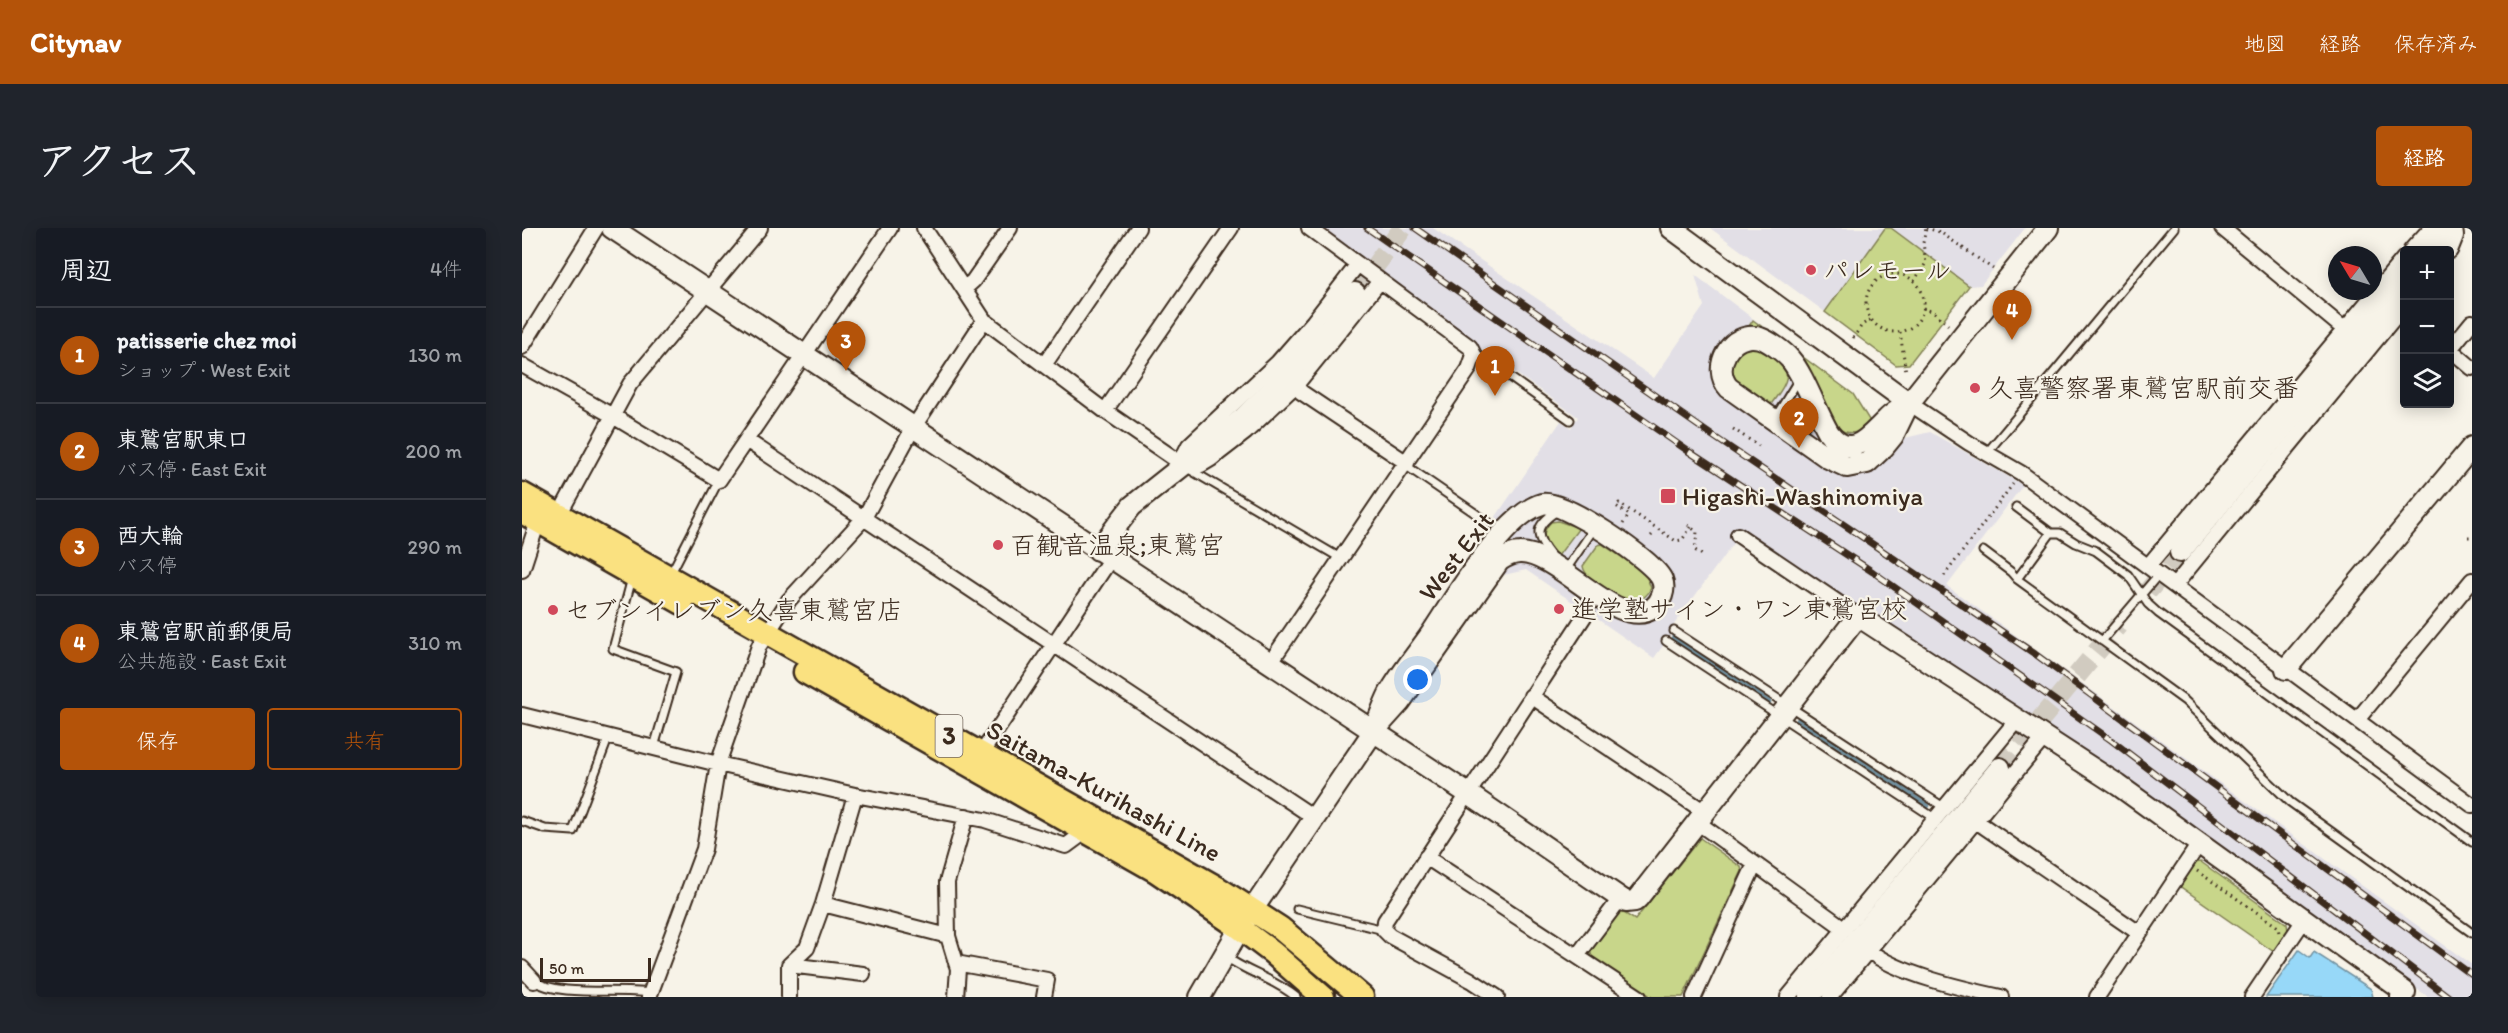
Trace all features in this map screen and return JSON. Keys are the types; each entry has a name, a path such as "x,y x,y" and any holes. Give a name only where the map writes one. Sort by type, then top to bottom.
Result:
{"main road":[{"name":"Saitama-Kurihashi Line","path":"522,494 540,516 633,575 981,754 1252,909 1288,935 1362,997"},
{"name":"Saitama-Kurihashi Line","path":"540,516 669,578 762,640 1084,832 1156,871 1240,928 1273,953 1323,997"}],"street":[{"path":"522,347 596,228"},
{"path":"612,228 1467,793 1620,898 1631,902 1638,898 1858,616"},
{"path":"522,570 540,516 613,416 630,384 760,228"},
{"path":"522,365 613,416 719,480 890,228"},
{"path":"924,228 984,320 1105,411 1185,466 1201,465 1211,459 1246,432 1296,385 1380,280"},
{"path":"964,289 973,281 1010,228"},
{"path":"1044,365 1138,228"},
{"path":"1105,411 1231,228"},
{"path":"1270,663 1469,369 1474,355 1470,347 1309,228"},
{"path":"1671,228 1909,403 1986,454 2021,473 2472,805"},
{"path":"1909,403 1886,419 1868,439 1853,445 1838,442 1833,438 1790,359 1760,338 1744,338 1734,345 1725,355 1720,370 1723,382 1729,388 1792,433 1838,464 1861,466 1874,457 1893,436 1909,403 2048,228"},
{"path":"2222,228 2344,329"},
{"path":"2415,246 2431,228"},
{"path":"2434,246 2449,228"},
{"path":"2452,246 2456,236 2455,228"},
{"path":"2153,570 2344,329 2400,263"},
{"path":"1185,466 1185,453 1189,445 1278,362 1313,322 1358,264"},
{"path":"2180,552 2400,287"},
{"path":"981,754 1053,644 1132,506 1243,418 1279,383 1329,328 1355,293"},
{"path":"2175,585 2400,311"},
{"path":"650,995 704,849 718,764 762,640 789,600 864,518 913,428 984,320"},
{"path":"2472,322 2450,349 2472,368"},
{"path":"1296,385 1301,392 1406,464"},
{"path":"746,440 1315,818"},
{"path":"2286,669 2472,447"},
{"name":"West Exit","path":"1553,504 1563,507 1596,527 1657,571 1664,587 1662,597 1650,610 1633,613 1607,602 1568,573 1530,554 1520,553 1499,561 1400,702 1373,732 1389,694 1490,549 1519,519 1539,505 1553,504"},
{"path":"1738,535 2118,785 2408,995"},
{"path":"2356,720 2472,580"},
{"path":"1497,997 1471,980 1390,936 1384,930 1385,921 1587,612"},
{"path":"1531,696 1701,817 1755,864 1845,929"},
{"path":"522,715 718,764 855,795 985,820 1066,846 1084,832"},
{"path":"1788,997 2017,720"},
{"path":"1200,997 1252,909 1373,732"},
{"path":"1830,997 2044,738"},
{"path":"1809,997 2000,768"},
{"path":"789,997 789,965 807,948 823,904 855,795"},
{"path":"956,997 956,963 948,936 947,882 966,816"},
{"path":"1976,821 2139,933"},
{"path":"2097,997 2199,844"},
{"path":"1426,858 1640,997"},
{"path":"1694,997 1755,864"},
{"path":"1578,956 1620,898"},
{"path":"823,904 948,936"},
{"path":"2252,997 2304,920"},
{"path":"1868,950 1884,961 1955,992 2001,997"},
{"path":"956,963 1047,980 1044,997"},
{"path":"789,965 863,974"},
{"path":"522,968 534,981"}],"lane":[{"path":"1986,454 2174,228"},
{"path":"1474,355 1483,358 1570,420"},
{"path":"1773,420 1796,387 1800,377"},
{"path":"1792,433 1812,420 1816,408"},
{"path":"1406,464 1491,524"},
{"path":"1185,466 1342,559"},
{"path":"669,578 719,480"},
{"path":"1563,507 1543,521 1538,537 1542,545 1568,573"},
{"path":"2016,507 2051,533 2060,533 2096,551 2128,575 2158,613 2472,843"},
{"path":"1568,573 1569,565 1596,527"},
{"path":"2017,579 2051,533"},
{"path":"1983,552 2186,701 2290,802 2472,933"},
{"path":"2102,641 2141,594 2153,570"},
{"path":"633,575 613,649 676,672 654,747"},
{"path":"1674,631 1785,711 1940,814"},
{"path":"1666,641 1785,711 1940,814"},
{"path":"522,821 545,829 573,831 609,736"},
{"path":"1297,909 1384,930"},
{"path":"1225,956 1240,967 1285,987 1296,997"},
{"path":"534,981 539,986 575,996 650,995"}],"path":[{"path":"1914,281 1926,263 1923,243 1926,228 1940,232 1995,270"},
{"path":"1896,274 1914,281 1923,297 1923,308 1916,323 1900,332 1880,329 1871,319 1865,304 1867,294 1879,279 1896,274"},
{"path":"1923,308 1934,312 1948,325"},
{"path":"1853,338 1862,325 1871,319"},
{"path":"1900,332 1906,372"},
{"path":"1733,429 1759,446"},
{"path":"1944,576 2021,473"},
{"path":"1623,524 1629,515 1616,506 1619,503 1676,542 1682,540 1690,526 1697,532 1695,550 1702,555"},
{"path":"2185,864 2278,927 2284,937"}],"shaded area":[{"path":"1318,228 1433,228 1654,378 1704,306 1695,275 1853,394 1871,423 1897,440 1930,432 2023,485 1947,586 2472,965 2472,997 2429,997 2398,977 2098,759 1742,531 1673,626 1676,628 1654,658 1526,570 1499,576 1411,706 1382,684 1561,421 1571,428 1578,417 1480,348"},
{"name":"パレモール","path":"1710,228 1885,228 1825,312"},
{"name":"パレモール","path":"1891,228 2025,228 1981,285 1969,286"}],"green space":[{"path":"1885,228 1891,228 1969,286 1909,364 1896,365 1825,312"},
{"path":"1753,320 1853,394 1871,423 1855,432 1837,429 1801,361 1747,329"},
{"path":"1752,347 1767,352 1785,370 1783,388 1769,407 1732,378 1735,358 1742,351"},
{"path":"1802,400 1808,412 1801,423 1796,424 1788,419"},
{"path":"1558,521 1579,528 1558,556 1547,544 1544,536 1551,522"},
{"path":"1602,544 1645,573 1651,588 1644,597 1635,600 1612,595 1586,573 1583,566 1598,545"},
{"path":"1700,838 1741,867 1742,871 1683,997 1652,997 1592,958 1590,949 1616,914 1624,913 1635,920"},
{"path":"2201,862 2287,924 2288,931 2274,952 2178,885 2193,863"}],"water":[{"path":"2299,950 2310,958 2314,952 2371,989 2373,997 2266,997"}],"waterway":[{"path":"1673,638 1769,702"},
{"path":"1798,720 1928,806"}],"tunnel":[{"path":"1355,293 1403,228"},
{"path":"2148,591 2180,552"},
{"path":"2000,768 2119,625"}],"railway":[{"path":"1367,228 1688,451 1873,572 2111,740 2449,997"},
{"path":"1415,228 1707,432 2035,654 2472,975"}],"place":[{"name":"パレモール","path":"1811,270"},
{"name":"東鷲宮駅前郵便局","path":"2012,340"},
{"name":"西大輪","path":"846,371"},
{"name":"久喜警察署東鷲宮駅前交番","path":"1975,388"},
{"name":"patisserie chez moi","path":"1495,396"},
{"name":"東鷲宮駅東口","path":"1799,448"},
{"name":"Higashi-Washinomiya","path":"1668,496"},
{"name":"百観音温泉;東鷲宮","path":"998,545"},
{"name":"進学塾サイン・ワン東鷲宮校","path":"1559,609"},
{"name":"セブンイレブン久喜東鷲宮店","path":"553,610"}]}
